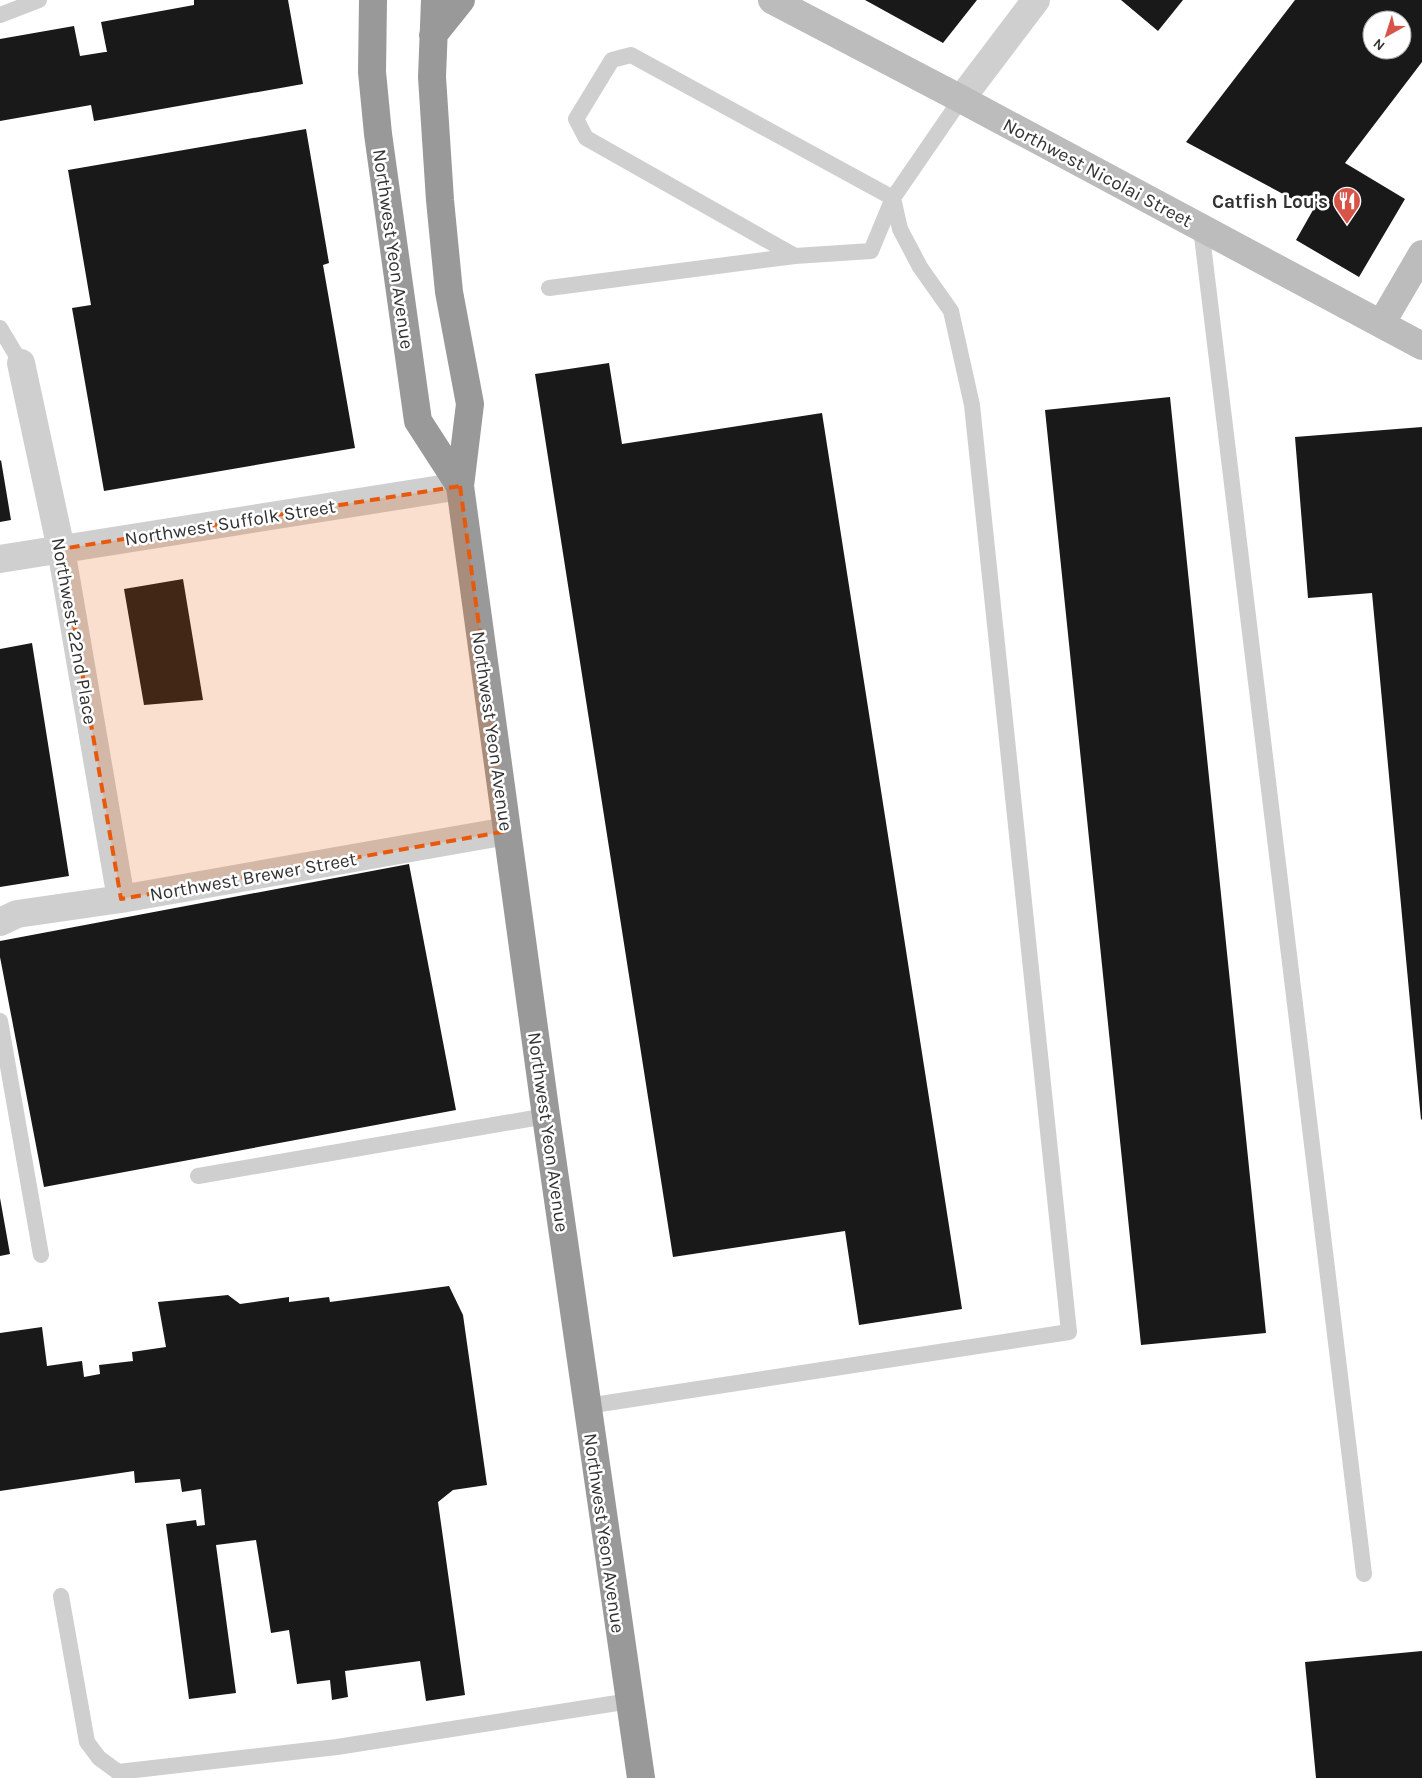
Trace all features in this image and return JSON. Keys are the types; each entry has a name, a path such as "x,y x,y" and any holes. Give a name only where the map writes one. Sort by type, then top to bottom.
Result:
{"highway":[{"name":"Northwest Yeon Avenue","path":"372,0 372,72 378,134 418,421 460,486"},
{"name":"Northwest Yeon Avenue","path":"435,0 433,35 434,128 449,292 470,404 460,486 546,1116 641,1778"},
{"path":"433,35 461,0"}],"street":[{"name":"Northwest Nicolai Street","path":"772,0 1422,346"},
{"path":"961,99 1036,0"},
{"path":"1381,324 1422,254"},
{"name":"Northwest 22nd Place","path":"21,363 62,549 121,899"},
{"name":"Northwest Suffolk Street","path":"0,559 460,486"},
{"name":"Northwest Brewer Street","path":"0,922 17,914 121,899 507,831"}],"lane":[{"path":"0,15 39,0"},
{"path":"587,1406 1069,1332 972,405 951,310 920,267 900,229 893,198 631,55 612,60 576,119 586,138 795,256"},
{"path":"549,288 795,256 871,251 893,198 961,99"},
{"path":"1201,228 1364,1574"},
{"path":"0,328 21,363"},
{"path":"0,1021 41,1255"},
{"path":"198,1176 546,1116"},
{"path":"61,1596 87,1742 99,1758 118,1772 337,1747 630,1701"}],"highlighted area":[{"path":"460,486 507,831 121,899 61,549"}],"building":[{"path":"194,0 288,0 303,84 94,121 91,105 0,121 0,39 74,26 80,56 107,52 101,22 194,5"},
{"path":"865,0 977,0 943,43"},
{"path":"1121,0 1183,0 1158,31"},
{"path":"1295,0 1422,0 1422,62 1345,163 1405,199 1359,277 1296,240 1313,210 1186,142"},
{"path":"306,129 329,263 323,265 355,448 104,491 72,308 91,305 68,170"},
{"path":"609,363 622,444 822,413 962,1309 859,1325 845,1231 673,1257 535,374"},
{"path":"1170,397 1266,1333 1141,1345 1045,410"},
{"path":"1422,427 1421,1120 1372,593 1308,598 1295,437"},
{"path":"0,461 11,520 0,522"},
{"path":"183,579 203,700 144,705 124,589"},
{"path":"32,643 69,876 0,887 0,649"},
{"path":"409,864 456,1110 44,1187 0,957 0,941"},
{"path":"0,1198 10,1254 0,1256"},
{"path":"449,1286 463,1315 487,1485 453,1490 438,1502 465,1695 426,1701 420,1661 345,1671 348,1697 332,1700 330,1680 297,1684 289,1630 271,1633 256,1540 216,1545 236,1693 189,1699 166,1524 196,1520 197,1526 205,1525 201,1489 182,1492 180,1479 135,1483 134,1471 0,1491 0,1333 42,1327 47,1366 82,1361 84,1377 100,1374 99,1365 133,1361 132,1352 166,1347 158,1302 228,1295 240,1304 289,1297 289,1302 329,1297 330,1302"},
{"path":"1422,1651 1422,1778 1316,1778 1305,1662"}],"place":[{"name":"Catfish Lou's","path":"1347,225"}]}
